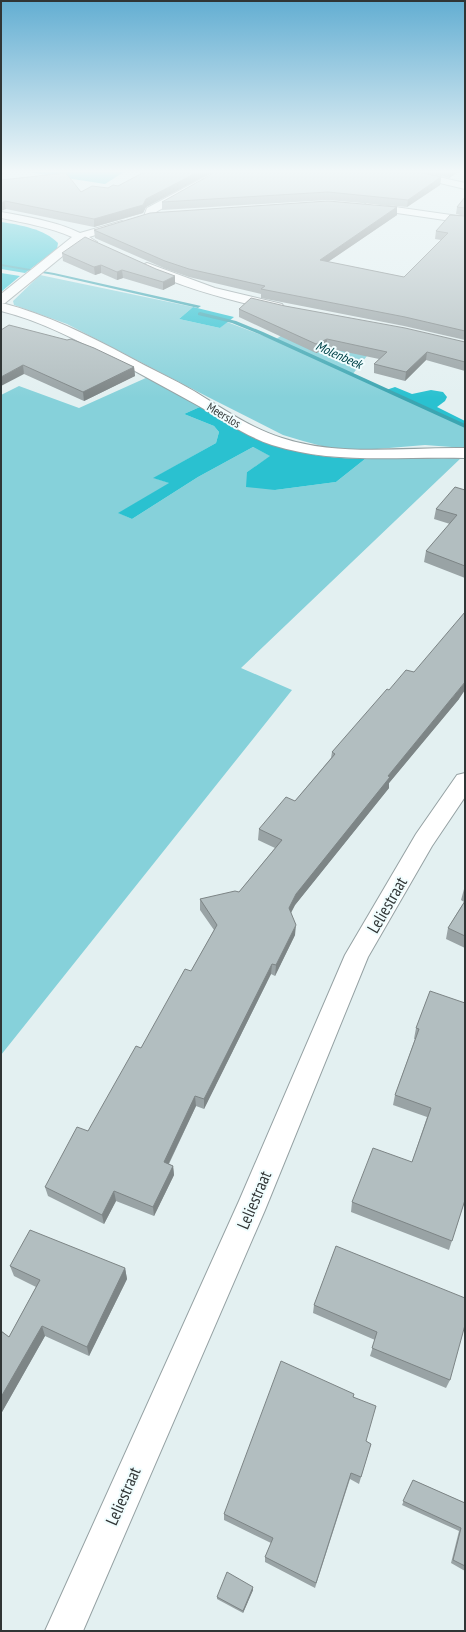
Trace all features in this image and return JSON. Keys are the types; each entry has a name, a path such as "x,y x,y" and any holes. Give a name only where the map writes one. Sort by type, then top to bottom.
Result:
{"street":[{"path":"1,300 68,246"},
{"path":"133,260 161,273 208,290 248,301 292,310"},
{"name":"Meerslos","path":"1,307 33,315 58,325 195,398 245,428 278,442 302,448 357,454 437,451 465,453"},
{"name":"Leliestraat","path":"64,1631 250,1210 357,956 424,840 465,780"}],"shaded area":[{"path":"1,246 57,246 57,249 25,273 1,269"},
{"path":"1,273 20,276 1,292"},
{"path":"40,275 193,307 179,319 220,328 227,322 275,340 306,318 385,333 352,375 465,427 465,448 425,445 377,449 333,449 283,435 67,324 14,305 13,301"},
{"path":"193,307 234,317 220,328 179,319"},
{"path":"148,377 202,406 184,414 214,426 219,432 216,443 154,478 170,483 119,513 132,519 198,477 253,447 271,456 247,472 275,490 336,482 365,459 461,458 241,668 292,690 1,1055 1,395 19,386 79,408"},
{"path":"395,387 412,394 431,390 443,392 447,397 445,401 437,407 465,421 465,427 386,390"},
{"path":"202,406 287,448 316,455 365,459 336,482 275,490 246,487 247,472 270,456 253,447 198,477 132,519 118,513 169,483 153,478 216,443 219,432 214,426 184,414"}],"building":[{"path":"72,246 105,246 175,276 163,282 122,270 117,272 101,265 94,267 62,253"},
{"path":"131,246 340,246 320,260 404,277 435,246 465,246 465,331 405,317 261,289 265,286 189,269 165,261"},
{"path":"251,298 285,306 405,328 465,342 465,362 427,352 406,372 374,364 387,352 327,339 316,344 239,309"},
{"path":"9,325 67,340 71,339 134,367 83,392 23,365 1,377 1,330"},
{"path":"455,487 465,490 465,566 426,551 457,515 436,509"},
{"path":"465,612 465,682 388,776 390,777 296,894 289,908 296,925 276,965 272,964 204,1099 195,1096 164,1162 173,1166 153,1207 114,1191 102,1215 45,1187 77,1127 88,1131 136,1046 141,1048 185,969 191,971 217,925 200,899 235,891 239,892 282,840 259,829 286,797 295,801 335,754 332,752 387,689 389,690 406,670 414,672"},
{"path":"465,901 465,936 448,928"},
{"path":"430,991 465,1003 465,1200 452,1241 352,1202 373,1148 412,1162 431,1108 395,1095 419,1029 416,1028"},
{"path":"30,1230 125,1268 87,1347 42,1326 1,1397 1,1331 9,1337 40,1280 10,1266"},
{"path":"336,1246 465,1298 465,1325 450,1380 372,1348 377,1332 314,1305"},
{"path":"281,1361 354,1394 353,1397 376,1406 366,1441 371,1444 361,1477 351,1473 316,1583 265,1557 273,1538 224,1514"},
{"path":"413,1480 465,1503 465,1566 453,1560 461,1528 403,1501"},
{"path":"227,1572 253,1587 243,1611 217,1597"}],"waterway":[{"name":"Molenbeek","path":"1,265 54,274 198,306"},
{"name":"Molenbeek","path":"200,314 234,322 261,333 465,426"}]}
